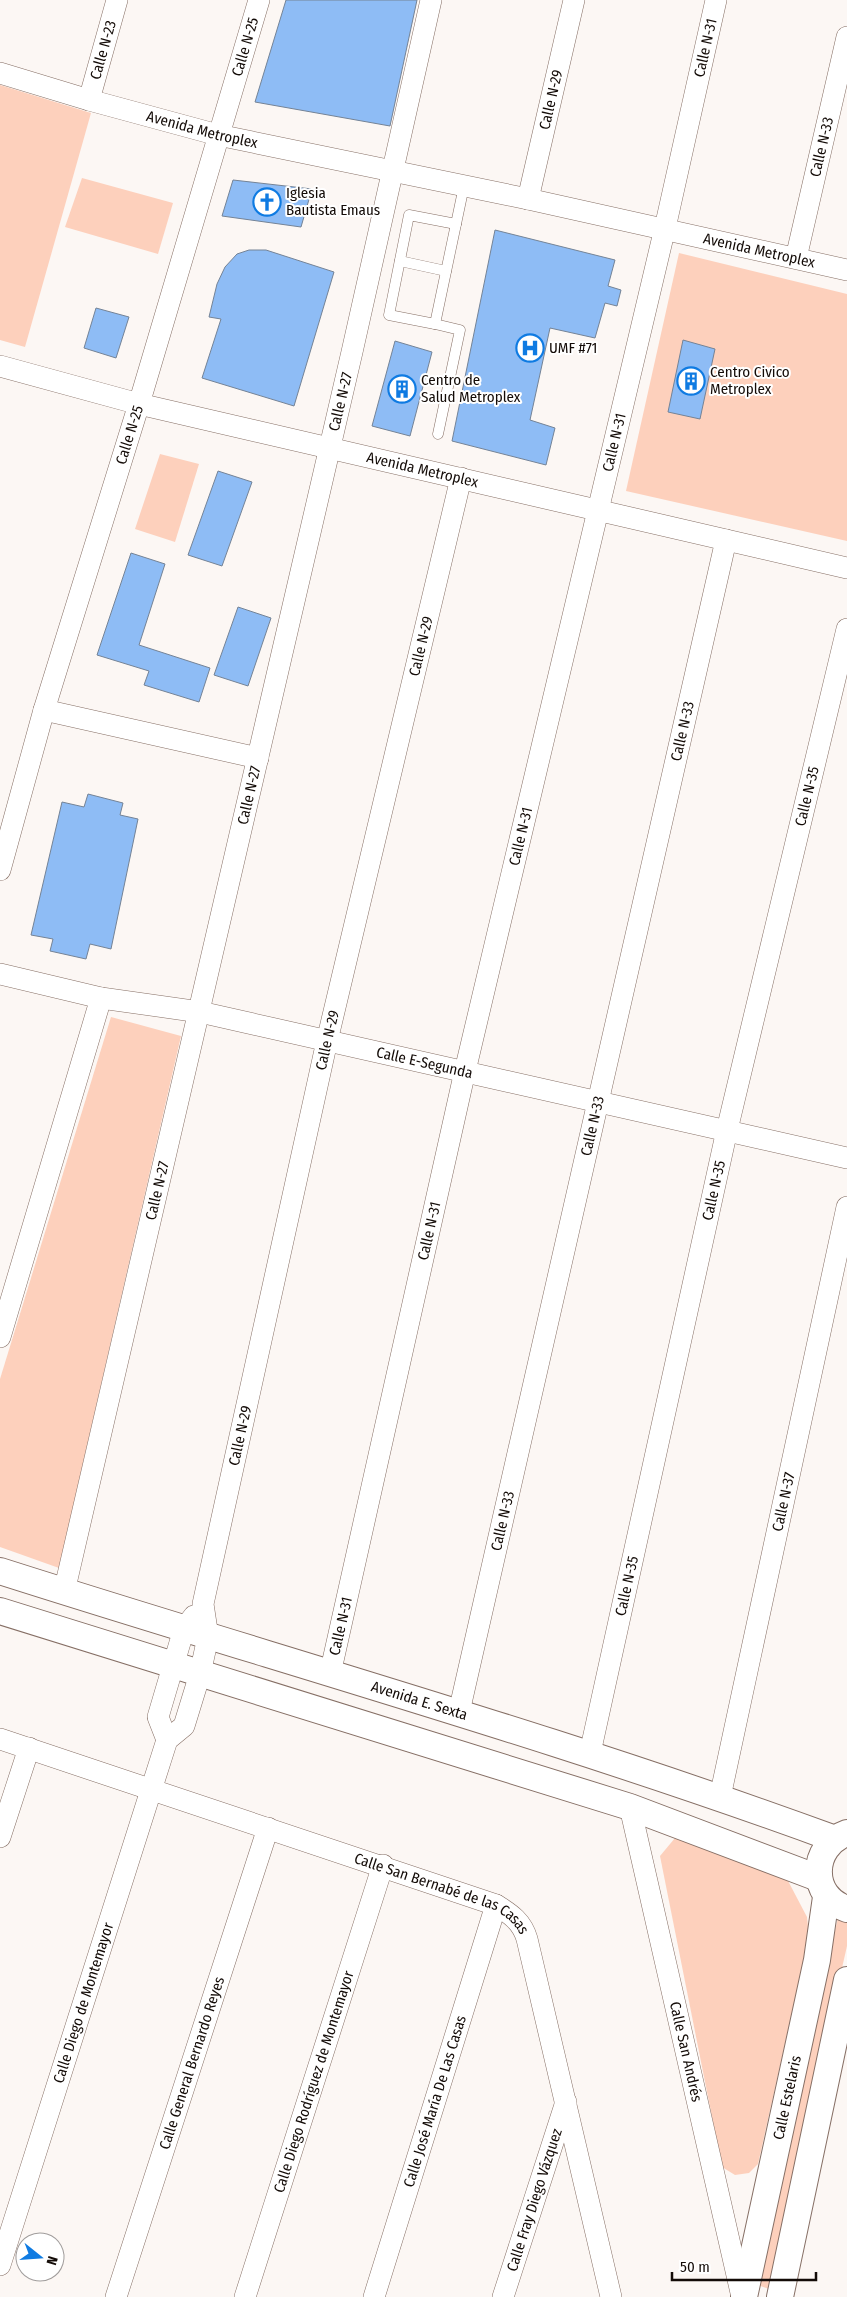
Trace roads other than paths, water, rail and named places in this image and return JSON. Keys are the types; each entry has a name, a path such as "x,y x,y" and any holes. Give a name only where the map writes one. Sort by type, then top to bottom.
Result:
{"street":[{"name":"Calle N-23","path":"89,100 117,0"},
{"name":"Calle N-25","path":"0,870 44,710 140,404 259,0"},
{"name":"Calle N-27","path":"64,1592 200,1012 431,0"},
{"name":"Calle N-29","path":"528,199 574,0"},
{"name":"Calle N-31","path":"330,1674 465,1071 596,511 665,228 716,0"},
{"name":"Calle N-33","path":"796,258 847,37"},
{"name":"Avenida Metroplex","path":"0,73 89,100 218,135 665,228 847,270"},
{"name":"Avenida Metroplex","path":"2,373 330,447 596,511 847,568"},
{"name":"Calle N-29","path":"208,1637 203,1604 327,1041 461,478"},
{"name":"Calle N-33","path":"459,1712 726,540"},
{"name":"Calle N-35","path":"590,1753 727,1130 847,629"},
{"path":"44,710 258,758"},
{"name":"Calle E-Segunda","path":"0,974 101,998 200,1012 847,1158"},
{"path":"0,1337 101,998"},
{"name":"Calle N-37","path":"720,1797 847,1206"},
{"name":"Avenida E. Sexta","path":"0,1571 208,1637 459,1712 590,1753 720,1797 844,1834"},
{"name":"Calle N-29","path":"184,1629 203,1604"},
{"path":"0,1611 630,1807 831,1895"},
{"path":"184,1629 158,1717 167,1740 184,1727 200,1674 208,1637"},
{"name":"Calle San Bernabé de las Casas","path":"0,1739 152,1791 383,1865 496,1905 512,1915 525,1931 611,2297"},
{"name":"Calle Diego de Montemayor","path":"0,2265 167,1740"},
{"path":"0,1836 29,1748"},
{"name":"Calle San Andrés","path":"630,1807 743,2297"},
{"name":"Calle General Bernardo Reyes","path":"116,2297 268,1828"},
{"name":"Calle Estelaris","path":"743,2297 831,1895 818,1863 824,1850 844,1834"},
{"name":"Calle Diego Rodríguez de Montemayor","path":"246,2297 383,1865"},
{"name":"Calle José María De Las Casas","path":"374,2297 496,1905"},
{"path":"780,2297 847,1980"},
{"name":"Calle Fray Diego Vázquez","path":"504,2297 566,2101"}],"lane":[{"path":"435,324 464,186"},
{"path":"438,434 460,330 389,315 409,214 456,224"},
{"path":"400,261 446,271"}],"place":[{"name":"Iglesia Bautista Emaus","path":"267,202"},
{"name":"UMF #71","path":"530,348"},
{"name":"Centro Civico Metroplex","path":"691,381"},
{"name":"Centro de Salud Metroplex","path":"402,389"}]}
